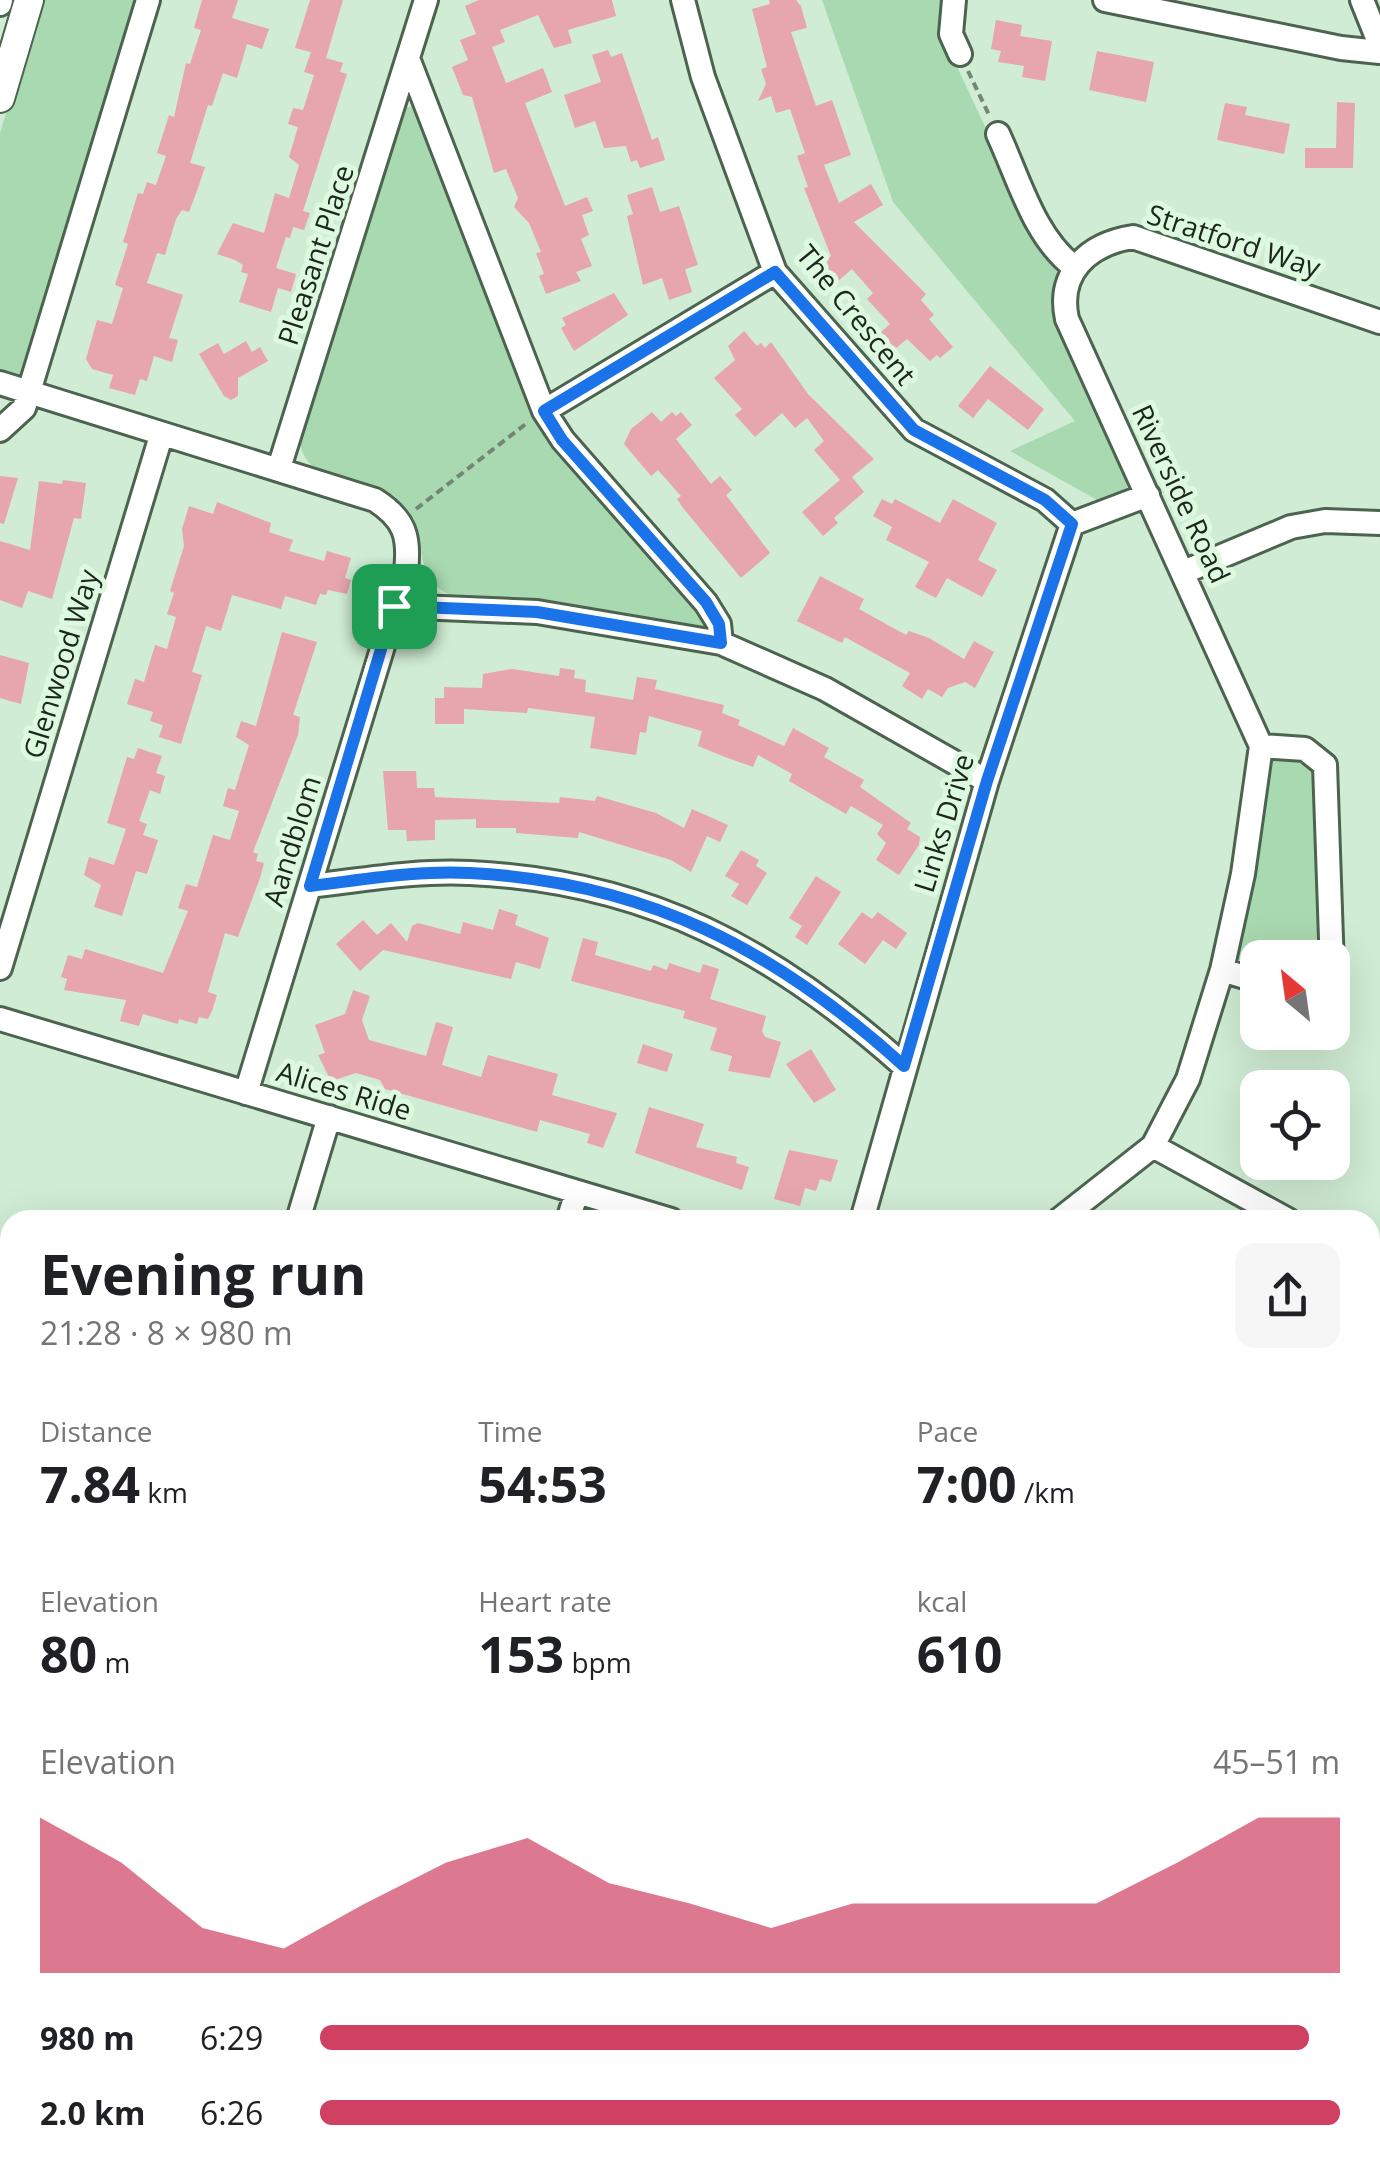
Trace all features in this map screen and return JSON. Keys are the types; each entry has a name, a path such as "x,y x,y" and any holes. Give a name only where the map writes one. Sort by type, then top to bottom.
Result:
{"main road":[{"path":"0,98 29,0"}],"street":[{"path":"0,430 24,408 148,0"},
{"name":"Pleasant Place","path":"279,468 426,0"},
{"name":"The Crescent","path":"683,0 703,77 775,272 914,430 1045,500 1072,524"},
{"path":"954,0 951,34 960,54"},
{"path":"1105,0 1341,48 1380,48 1362,0"},
{"path":"409,61 544,411 562,440 706,602 719,624 721,643"},
{"path":"998,134 1044,236 1055,252 1074,266"},
{"name":"Stratford Way","path":"1074,266 1119,239 1133,237 1380,322"},
{"name":"Riverside Road","path":"1074,266 1064,283 1067,319 1261,746"},
{"path":"544,411 775,272"},
{"path":"0,383 375,500 401,520 408,550 394,606 537,612 721,643 826,689 987,781"},
{"name":"Glenwood Way","path":"0,968 161,436"},
{"path":"1072,524 1148,495"},
{"path":"1184,572 1291,526 1309,522 1380,522"},
{"name":"Links Drive","path":"865,1210 987,781 1072,524"},
{"name":"Aandblom","path":"246,1092 394,606"},
{"path":"1072,1210 1154,1146 1188,1079 1222,970 1242,874 1261,746 1305,749 1325,766 1329,778 1332,940"},
{"path":"310,886 466,872 530,878 644,903 763,956 862,1028 904,1066"},
{"path":"1222,970 1240,976"},
{"name":"Alices Ride","path":"0,1019 637,1210"},
{"path":"301,1210 329,1118"},
{"path":"1154,1146 1270,1210"},
{"path":"571,1210 576,1192"}],"path":[{"path":"960,54 998,134"},
{"path":"412,512 544,411"}],"green space":[{"path":"41,0 137,0 23,374 18,379 0,378 0,133"},
{"path":"822,0 947,0 944,39 1040,244 1063,266 1054,309 1131,476 1124,496 1106,505 1010,451 1075,421 893,202"},
{"path":"416,106 530,403 702,610 706,623 701,631 452,596 428,575 415,523 394,496 332,478 308,462 300,434 401,108"},
{"path":"1270,752 1313,755 1328,940 1240,940 1240,962 1234,951"}],"building":[{"path":"202,0 238,0 232,18 269,29 262,49 247,44 237,78 223,73 212,106 208,105 190,163 205,167 198,188 189,212 182,210 176,219 165,255 157,253 147,283 183,295 169,338 178,340 172,362 154,356 147,381 140,379 135,395 109,388 113,375 92,369 86,359 97,320 112,324 123,288 115,285 128,244 123,242 138,193 143,194 147,182 156,185 166,156 157,153 169,115 174,117 186,63 190,64 201,30 194,28"},
{"path":"310,0 343,0 326,58 343,63 340,72 347,74 303,211 310,213 304,230 293,227 276,268 296,274 291,292 278,288 271,312 239,302 248,274 241,272 243,265 217,254 233,223 264,233 275,193 289,198 299,165 289,157 298,127 288,124 293,108 303,110 314,75 304,72 311,52 295,48"},
{"path":"479,0 612,0 616,16 568,30 572,43 554,48 538,15 500,30 505,42 492,47 506,83 543,68 552,92 525,103 565,206 587,197 593,211 582,215 589,235 581,239 592,266 576,272 581,281 546,294 536,253 541,252 529,223 514,207 518,198 506,169 494,173 472,97 463,95 452,67 468,60 460,40 476,34 465,6"},
{"path":"769,0 796,0 801,6 807,28 791,32 816,106 832,100 851,155 824,165 839,203 871,184 883,205 854,222 926,294 921,300 934,315 929,319 953,347 940,358 937,355 930,361 907,339 895,349 880,333 890,324 867,299 873,293 852,269 837,282 821,265 831,256 804,188 808,187 797,156 805,153 790,109 776,113 771,96 758,101 766,84 761,69 767,67 752,9 770,4"},
{"path":"996,20 1022,25 1020,36 1052,41 1045,81 1022,77 1024,66 998,62 1001,51 991,49"},
{"path":"608,50 611,57 622,53 652,140 658,137 665,160 640,168 637,160 631,162 626,146 604,148 595,121 575,128 564,95 601,82 592,55"},
{"path":"1097,51 1154,62 1146,102 1089,90"},
{"path":"1337,102 1355,103 1353,168 1305,168 1305,148 1336,148"},
{"path":"1225,103 1247,107 1245,115 1290,124 1284,154 1217,140"},
{"path":"652,187 660,212 679,206 698,265 685,269 692,292 669,300 662,278 643,285 627,216 633,214 627,195"},
{"path":"614,293 628,315 574,351 561,328 566,325 562,318"},
{"path":"744,331 757,346 761,343 765,348 771,342 808,394 874,459 852,477 864,492 834,518 838,523 823,536 802,512 840,480 814,450 824,441 807,418 795,428 782,413 755,437 735,415 742,409 714,378 735,360 728,346"},
{"path":"246,341 252,352 260,347 268,361 238,378 238,396 231,400 224,396 199,354 218,343 224,354"},
{"path":"990,366 1044,409 1028,430 988,399 973,418 958,406"},
{"path":"652,412 661,422 672,412 676,416 681,412 692,425 676,439 711,484 720,476 732,490 726,495 770,553 741,578 683,508 677,499 681,496 658,470 651,476 624,444 631,429"},
{"path":"0,476 18,478 4,524 0,523"},
{"path":"63,480 86,483 81,519 74,518 52,599 28,591 22,608 0,600 0,541 30,550 39,481 62,484"},
{"path":"882,499 892,504 895,499 940,523 953,499 997,523 978,560 997,570 982,597 947,578 936,598 915,587 929,562 886,540 892,527 873,516"},
{"path":"217,502 271,523 269,532 293,540 289,551 324,561 327,551 351,558 345,578 351,580 347,594 328,590 326,595 320,594 316,605 285,596 281,609 232,595 221,631 206,626 192,672 202,675 181,744 159,737 163,725 150,721 153,712 127,704 135,679 144,682 155,645 167,649 176,617 167,614 174,593 170,591 184,546 182,529 189,506 213,514"},
{"path":"820,576 864,599 859,609 906,635 909,631 929,638 964,659 974,641 994,652 975,688 965,682 948,688 942,697 928,689 922,699 902,686 910,673 845,637 842,643 797,621"},
{"path":"282,632 317,642 293,715 300,717 298,735 253,852 258,854 256,861 264,863 260,878 238,937 225,933 208,992 217,995 212,1011 208,1019 199,1017 197,1024 179,1019 178,1024 143,1014 139,1026 120,1021 126,1000 64,990 67,979 61,977 68,955 82,959 85,949 163,973 188,911 178,908 186,884 197,887 213,835 230,840 239,811 223,806 228,788 235,790 249,745 236,737 241,721 256,726"},
{"path":"0,655 29,663 21,704 0,698"},
{"path":"560,668 575,670 574,678 586,680 585,692 633,700 637,677 657,680 655,689 724,705 722,713 740,720 738,725 784,746 793,728 829,748 824,757 864,780 860,787 911,823 907,829 920,837 919,845 899,875 876,860 886,843 877,834 883,825 851,806 846,814 789,781 792,774 758,755 753,767 725,757 698,746 702,731 649,716 646,733 640,732 636,755 590,748 595,717 528,708 527,713 464,709 464,724 435,724 435,698 444,698 444,687 482,688 483,674 512,669 559,676"},
{"path":"138,748 162,756 156,773 165,776 160,794 150,790 139,821 147,824 143,835 158,840 147,874 136,871 122,916 94,907 101,885 84,875 89,857 114,865 126,829 107,823 127,757 134,759"},
{"path":"383,771 416,771 417,788 434,788 435,797 559,803 560,797 595,801 597,796 656,813 684,828 692,809 728,825 720,842 707,836 691,872 671,860 579,832 578,838 516,833 516,828 476,828 476,819 435,820 435,840 407,841 406,830 388,830"},
{"path":"741,850 759,860 756,866 767,873 747,905 731,896 739,884 725,876"},
{"path":"816,876 841,892 807,945 795,937 802,926 789,918"},
{"path":"499,909 518,915 515,925 549,938 540,969 516,962 511,979 383,950 360,971 336,944 363,920 377,935 391,923 407,942 412,926 418,923 460,934 463,922 493,930"},
{"path":"862,912 872,919 878,912 907,933 896,949 883,940 865,964 838,944"},
{"path":"583,938 598,942 595,955 651,971 653,965 667,970 669,963 700,973 703,964 719,969 710,999 766,1016 762,1031 765,1037 781,1042 770,1078 728,1071 732,1056 710,1050 717,1028 683,1018 685,1011 571,981"},
{"path":"353,990 370,996 362,1020 369,1040 426,1056 436,1022 453,1027 442,1065 481,1077 488,1055 558,1074 552,1095 617,1113 603,1148 587,1143 590,1134 540,1120 537,1132 385,1089 380,1080 356,1073 331,1081 318,1055 325,1053 315,1025 345,1014"},
{"path":"643,1044 673,1054 667,1072 637,1063"},
{"path":"811,1049 836,1090 814,1103 786,1064"},
{"path":"649,1107 704,1124 696,1147 737,1157 736,1163 749,1167 742,1190 635,1153"},
{"path":"789,1150 838,1160 831,1182 820,1179 816,1191 805,1188 800,1206 774,1199"}],"route":[{"path":"775,272 914,430 1060,511 1072,524 987,781 904,1066 862,1028 763,956 644,903 530,878 466,872 310,886 394,606 537,612 721,643 719,624 706,602 562,440 544,411 775,272"}]}
